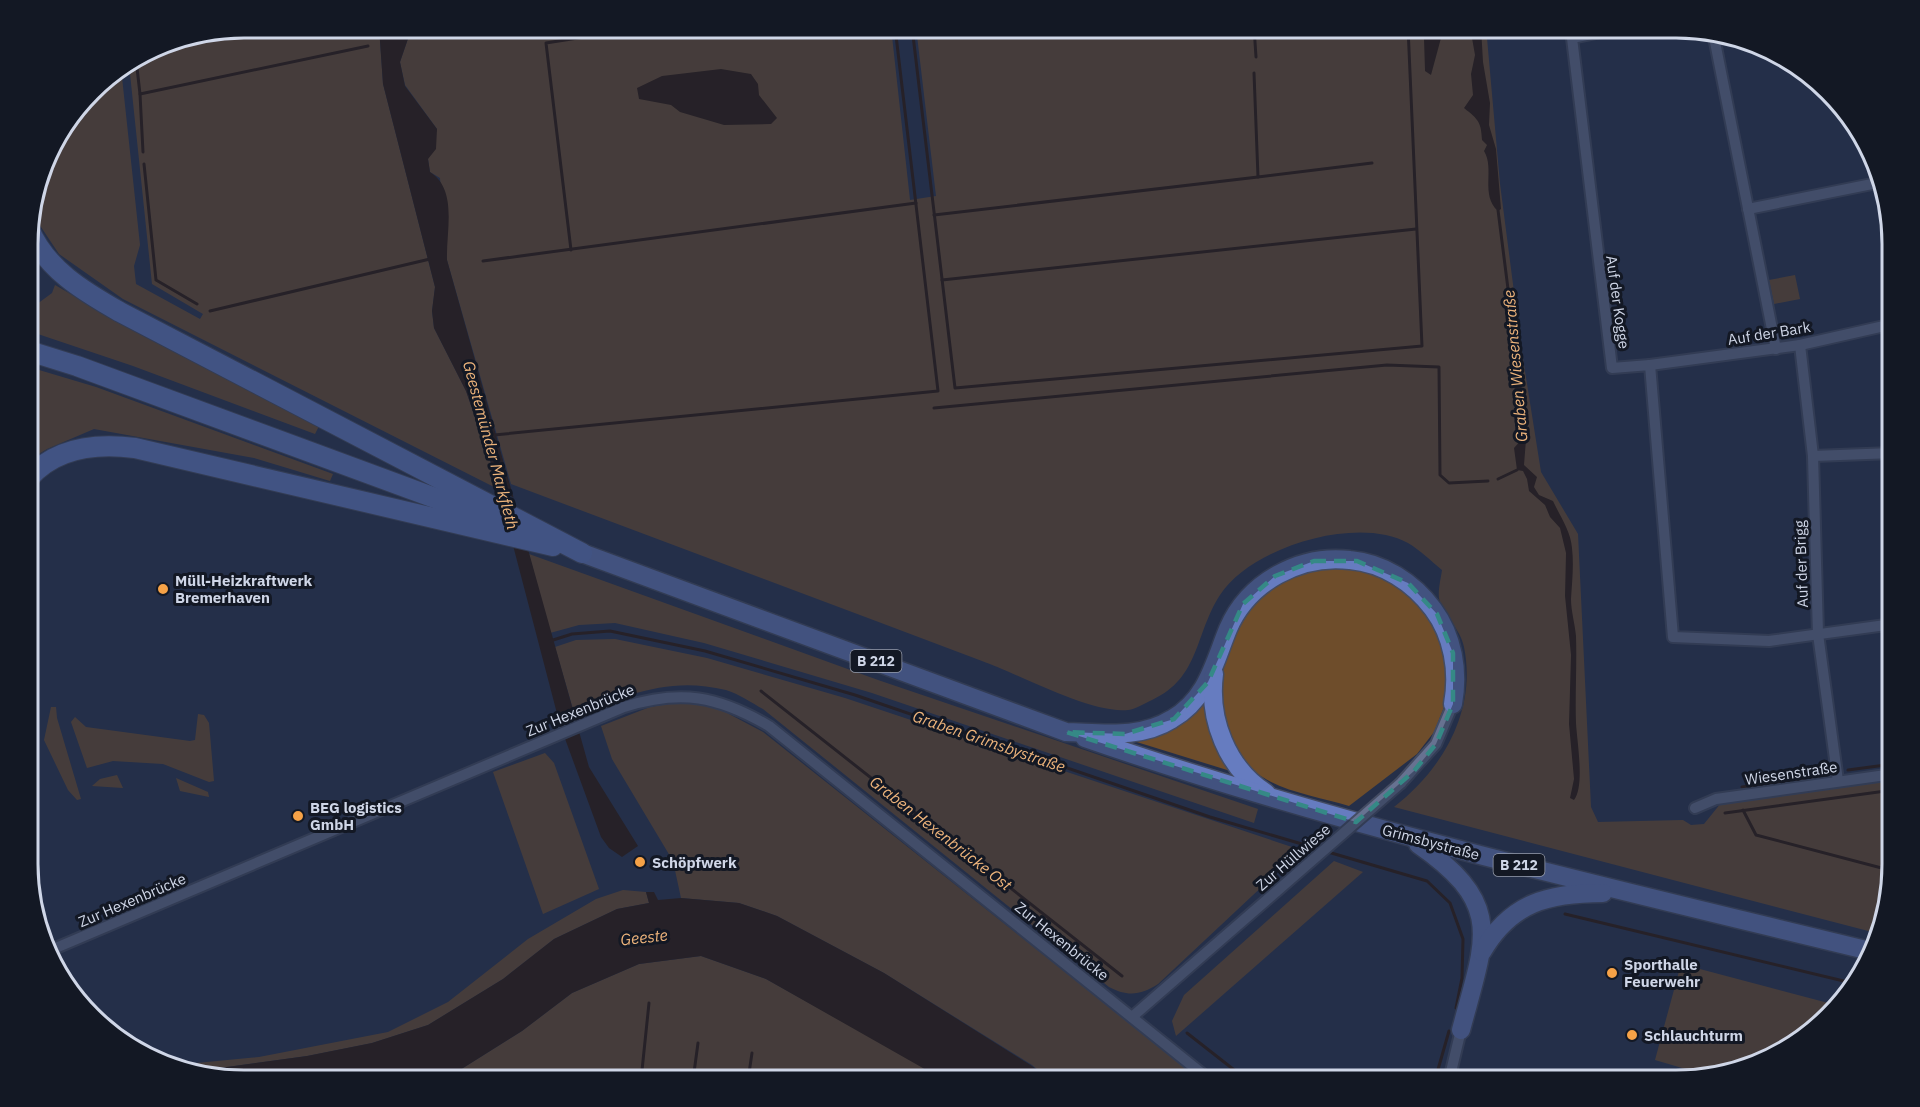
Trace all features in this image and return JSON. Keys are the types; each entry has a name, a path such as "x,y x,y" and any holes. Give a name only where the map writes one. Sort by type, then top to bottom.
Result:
{"highway":[{"path":"38,245 57,269 103,303 493,519"},
{"path":"38,355 77,366 582,553"},
{"path":"38,470 57,456 86,447 117,445 493,519"},
{"name":"B 212","path":"582,553 1066,732"},
{"path":"1066,732 1125,734 1158,726 1187,708 1204,689 1235,616 1263,584 1300,564 1328,559 1357,561 1384,568 1419,592 1437,614 1453,653 1453,704"},
{"path":"1215,666 1213,701 1220,735 1237,766 1249,779 1277,800"},
{"name":"Grimsbystraße","path":"1066,732 1200,777 1407,837 1863,949"},
{"path":"1407,837 1448,865 1467,885 1479,911 1483,939 1482,954 1461,1030"},
{"path":"1482,954 1503,924 1532,903 1576,893 1631,893"}],"street":[{"name":"Auf der Kogge","path":"1572,38 1612,368 1650,365"},
{"path":"1715,42 1776,349"},
{"path":"1748,209 1874,184"},
{"name":"Auf der Bark","path":"1650,365 1776,349 1882,326"},
{"name":"Auf der Brigg","path":"1800,345 1813,456 1818,634 1838,781"},
{"path":"1650,365 1673,637 1769,641 1882,625"},
{"path":"1813,456 1882,453"},
{"name":"Zur Hexenbrücke","path":"56,948 585,723 646,700 672,696 719,702 744,712 769,726 1197,1069"},
{"name":"Zur Hüllwiese","path":"1132,1017 1401,783 1436,744 1453,704"},
{"name":"Wiesenstraße","path":"1695,808 1716,799 1882,775"},
{"path":"1452,1069 1461,1030"}],"highlighted area":[{"path":"1314,561 1357,561 1408,583 1437,614 1453,653 1453,704 1436,744 1414,771 1356,822 1066,732 1125,734 1174,719 1208,682 1243,604 1275,576"}],"shaded area":[{"path":"380,38 383,84 435,287 432,311 434,328 466,391 493,470 496,488 123,299 59,254 39,224 48,178 72,129 89,108 122,78 140,245 134,266 136,284 200,319 203,314 152,284 130,72 178,48 217,39"},
{"path":"408,38 892,38 910,200 936,196 917,38 1487,38 1500,184 1521,346 1541,472 1578,534 1591,807 1598,822 1683,820 1691,825 1704,824 1721,803 1882,780 1882,877 1879,903 1871,932 1394,807 1427,775 1452,736 1465,693 1467,670 1462,640 1439,598 1442,570 1408,543 1387,535 1334,534 1306,540 1255,563 1235,578 1220,595 1195,654 1179,680 1168,691 1137,707 1128,710 1113,710 1075,700 982,661 511,484 447,260 440,178 430,172 428,159 437,129 405,85 400,62"},
{"path":"1795,275 1800,299 1774,304 1769,280"},
{"path":"55,285 145,337 320,424 315,434 133,366 38,334 38,303 52,293"},
{"path":"38,370 96,387 333,474 330,481 254,458 94,429 38,454"},
{"path":"529,554 878,680 1258,809 1254,823 872,693 704,643 615,623 579,625 550,633"},
{"path":"1332,564 1374,571 1401,585 1440,630 1451,690 1434,732 1417,754 1349,806 1297,792 1261,776 1246,763 1232,745 1224,731 1220,717 1220,683 1224,665 1236,629 1245,613 1267,587 1282,578"},
{"path":"615,639 707,658 845,698 1301,850 1158,984 1146,991 1122,992 1109,987 763,709 741,696 705,686 667,687 631,695 575,716 555,647 576,640"},
{"path":"1208,692 1240,774 1127,739"},
{"path":"680,702 712,705 763,732 1188,1069 1037,1069 884,973 777,916 739,903 681,898 673,861 612,759 601,726 650,707"},
{"path":"51,707 56,707 57,718 81,799 77,800 68,790 44,740"},
{"path":"198,714 204,715 209,723 214,781 209,782 163,764 113,761 87,768 71,722 75,717 86,727 190,741 195,740"},
{"path":"545,753 554,763 599,889 543,914 493,772"},
{"path":"117,775 123,788 92,786 100,779"},
{"path":"176,778 208,792 209,797 180,791"},
{"path":"1334,861 1363,872 1176,1036 1172,1021 1184,995"},
{"path":"623,890 646,892 649,903 617,909 554,939 503,979 428,1025 372,1043 307,1056 219,1068 195,1063 259,1057 388,1032 448,1002 528,939 596,899"},
{"path":"701,956 766,979 924,1067 923,1070 460,1070 522,1031 572,993 639,964"},
{"path":"1681,964 1827,1003 1791,1035 1742,1059 1716,1066 1690,1069 1655,1060"}],"water":[{"name":"Geestemünder Markfleth","path":"380,38 408,38 400,62 405,86 437,129 436,149 428,159 430,172 439,180 447,200 449,224 447,260 589,767 638,846 622,857 609,848 601,837 560,725 493,469 466,391 434,328 432,311 435,287 383,84"},
{"path":"1424,38 1441,38 1431,75 1425,71"},
{"path":"1472,38 1482,38 1490,103 1489,125 1496,149 1501,209 1498,211 1490,197 1487,158 1484,151 1487,145 1482,140 1478,122 1464,108 1473,95 1471,74 1475,55"},
{"path":"721,69 751,74 758,84 759,95 777,118 771,124 724,125 680,112 671,105 639,99 637,88 662,76"},
{"path":"1513,349 1516,350 1523,416 1527,427 1524,465 1537,477 1534,487 1539,495 1553,501 1567,530 1572,548 1571,599 1576,636 1576,723 1580,774 1574,800 1570,798 1574,779 1569,724 1571,655 1565,596 1566,553 1560,528 1550,517 1545,505 1529,491 1523,471 1517,470 1514,448 1522,439 1520,424 1514,414 1516,396 1510,365"},
{"name":"Geeste","path":"646,892 654,892 658,900 681,898 739,903 777,916 884,973 1036,1069 926,1070 766,979 701,956 639,964 572,993 522,1031 460,1070 219,1068 307,1056 372,1043 428,1025 503,979 554,939 617,909 649,903"}],"pier":[{"path":"493,488 517,499 531,551 510,545"}],"waterway":[{"path":"571,250 546,43 578,38"},
{"name":"Geestemünder Markfleth","path":"494,435 938,391 896,38"},
{"path":"913,38 955,388 1422,346 1408,38"},
{"path":"1255,38 1256,57"},
{"path":"137,67 140,94 368,46"},
{"path":"1254,73 1258,177 1372,163"},
{"path":"140,94 143,152"},
{"path":"144,164 156,280 197,304"},
{"path":"934,215 1258,177"},
{"path":"483,261 916,203"},
{"name":"Graben Wiesenstraße","path":"1498,210 1516,352"},
{"path":"942,280 1416,229"},
{"path":"210,311 430,259"},
{"path":"934,408 1387,365 1439,367 1440,475 1449,483 1488,481"},
{"path":"1498,479 1517,470"},
{"name":"Graben Grimsbystraße","path":"550,641 572,634 610,631 705,651 855,695 1210,817 1319,849"},
{"name":"Graben Hexenbrücke Ost","path":"761,691 1122,976"},
{"path":"1848,770 1882,765"},
{"path":"1742,787 1825,776"},
{"path":"1725,813 1882,792"},
{"path":"1743,810 1756,835 1882,868"},
{"path":"1328,852 1427,881 1450,903 1463,939 1462,978 1456,1008"},
{"name":"Graben Grimsbystraße","path":"1565,914 1845,981"},
{"path":"642,1070 649,1003"},
{"path":"1438,1069 1449,1031"},
{"path":"1187,1033 1233,1069"},
{"path":"694,1070 698,1043"},
{"path":"750,1070 752,1053"}],"place":[{"name":"Müll-Heizkraftwerk Bremerhaven","path":"163,589"},
{"name":"BEG logistics GmbH","path":"298,816"},
{"name":"Schöpfwerk","path":"640,862"},
{"name":"Sporthalle Feuerwehr","path":"1612,973"},
{"name":"Schlauchturm","path":"1632,1035"}]}
